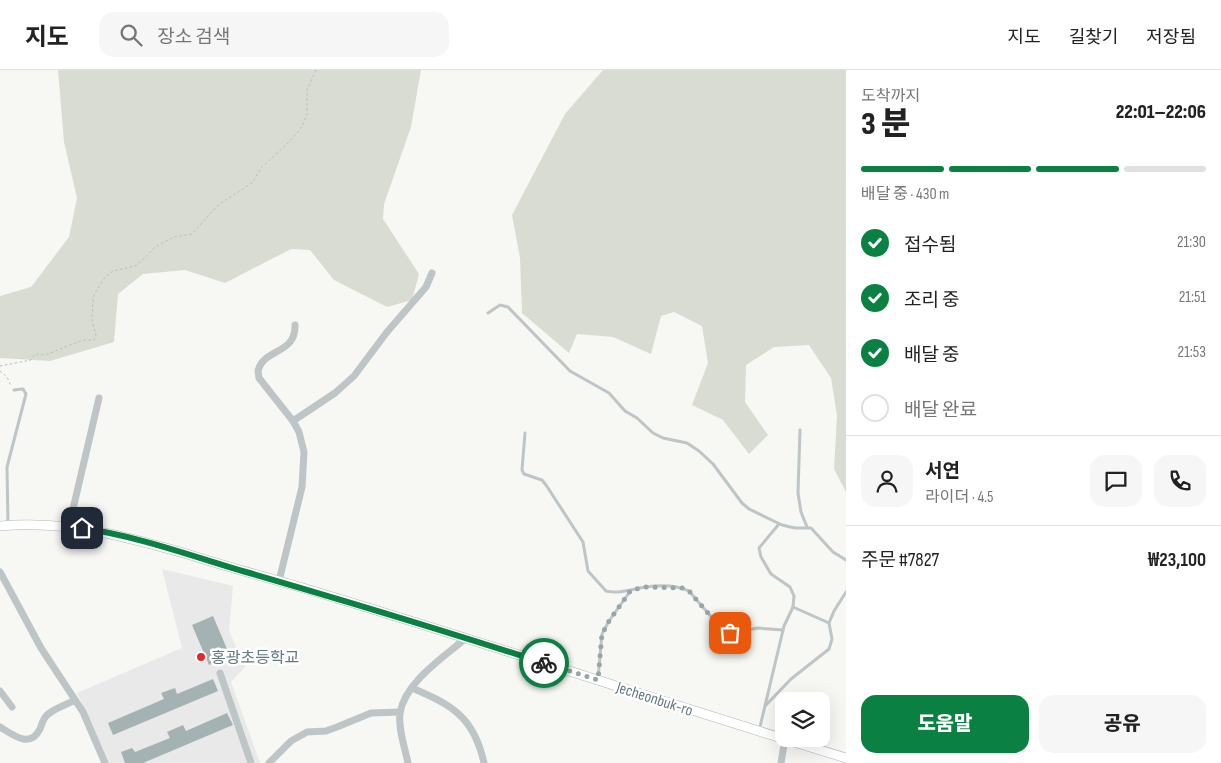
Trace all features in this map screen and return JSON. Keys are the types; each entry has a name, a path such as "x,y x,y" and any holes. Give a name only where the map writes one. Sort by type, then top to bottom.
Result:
{"street":[{"path":"293,421 335,393 354,376 387,332 426,287 432,273"},
{"path":"279,581 302,487 304,452 299,432 293,421 259,378 258,371 264,361 293,340 296,335 295,325"},
{"path":"69,526 99,398"},
{"name":"Jecheonbuk-ro","path":"4,526 26,524 69,526 149,543 466,638 775,736"},
{"path":"0,572 41,648 83,712 103,762"},
{"path":"408,763 400,712 412,688 430,667 466,638"},
{"path":"220,674 251,763"},
{"path":"412,688 441,701 461,715 475,733 484,763"},
{"path":"0,691 12,707"},
{"path":"0,727 14,737 30,740 35,737 47,716 56,709 75,700"},
{"path":"269,763 290,741 307,732 326,731 337,728 371,713 400,712"},
{"path":"781,763 784,747"},
{"name":"Jecheonbuk-ro","path":"811,747 846,758"}],"lane":[{"path":"488,313 500,306 508,307 570,371 609,392 625,411 637,418 653,433 663,438 687,443 699,451 713,464 742,503 749,509 779,524 795,528 811,528 833,552 846,560"},
{"path":"4,526 7,467 26,394 23,389 14,390"},
{"path":"800,430 798,493 806,527"},
{"path":"525,433 522,470 524,474 542,480 546,485 582,542 588,571 606,590 612,592 646,587 683,588 689,591 719,626 730,633 757,628 784,630"},
{"path":"759,731 784,630 793,607 794,596 790,587 771,574 761,557 759,548 779,524"},
{"path":"598,680 602,634 631,590"},
{"path":"766,705 791,679 829,649 832,639 829,623 831,616 846,592"},
{"path":"793,607 829,623"}],"path":[{"path":"0,366 31,360 35,354 45,355 83,340 94,340 96,336 92,320 93,299 102,281 113,271 130,267 140,262 155,247 174,236 192,234 218,204 252,183 261,168 288,143 304,122 308,108 307,90 316,70"},
{"path":"0,371 8,378 14,390"}],"shaded area":[{"path":"58,70 421,70 411,127 384,204 383,219 419,274 412,300 387,307 334,280 310,250 291,249 225,283 185,270 143,274 118,294 114,342 50,361 0,358 0,296 31,287 69,237 77,198 64,142"},
{"path":"603,70 846,70 846,492 834,469 837,416 831,378 809,345 774,347 746,365 745,402 768,435 749,454 723,420 692,405 708,363 702,326 674,312 661,316 651,354 613,337 577,334 569,353 522,313 520,258 512,215 565,114"},
{"name":"홍광초등학교","path":"162,569 233,586 229,631 245,667 231,682 260,763 109,763 77,693 182,648"}],"building":[{"path":"213,616 230,656 209,665 192,625"},
{"path":"213,679 218,691 113,735 108,723 164,699 161,693 175,688 177,694"},
{"path":"227,713 233,725 143,763 125,763 121,752 132,748 135,752 170,738 167,732 183,725 186,731"}],"way so far":[{"path":"544,663 598,680 601,640 604,629 631,590 646,587 675,587 689,591 719,626 730,633"}],"place":[{"name":"홍광초등학교","path":"201,657"}],"route":[{"path":"82,528 149,543 384,612 544,663"}]}
